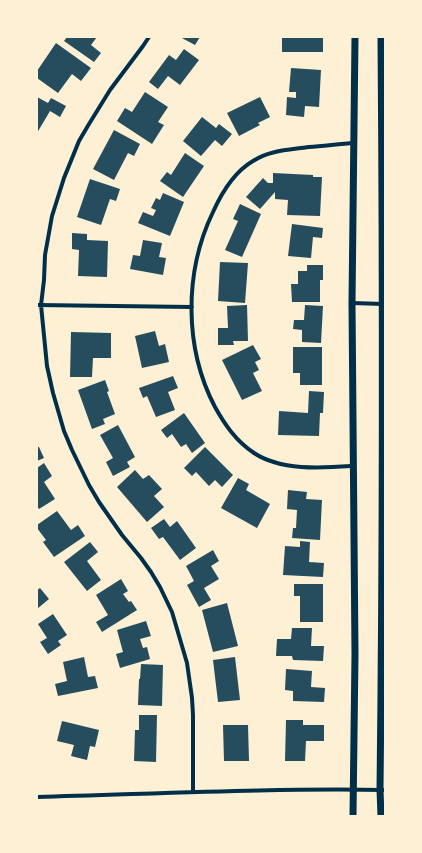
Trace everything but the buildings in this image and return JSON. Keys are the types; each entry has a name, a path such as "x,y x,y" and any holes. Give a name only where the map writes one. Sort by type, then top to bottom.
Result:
{"street":[{"path":"149,37 110,90 89,124 64,178 52,216 45,255 44,280 39,305 47,366 53,393 64,431 72,450 89,485 122,535 151,572 172,612 187,663 192,698 192,792"},
{"path":"353,816 355,654 352,303 355,37"},
{"path":"381,816 384,465 382,37"},
{"path":"354,142 281,150 266,154 254,160 242,169 223,191 204,233 195,263 192,294 192,325 197,356 211,400 223,422 232,434 254,453 267,460 281,464 298,467 354,466"},
{"path":"352,303 384,304"},
{"path":"39,305 192,307"},
{"path":"37,797 192,792 353,789 382,790"}]}
